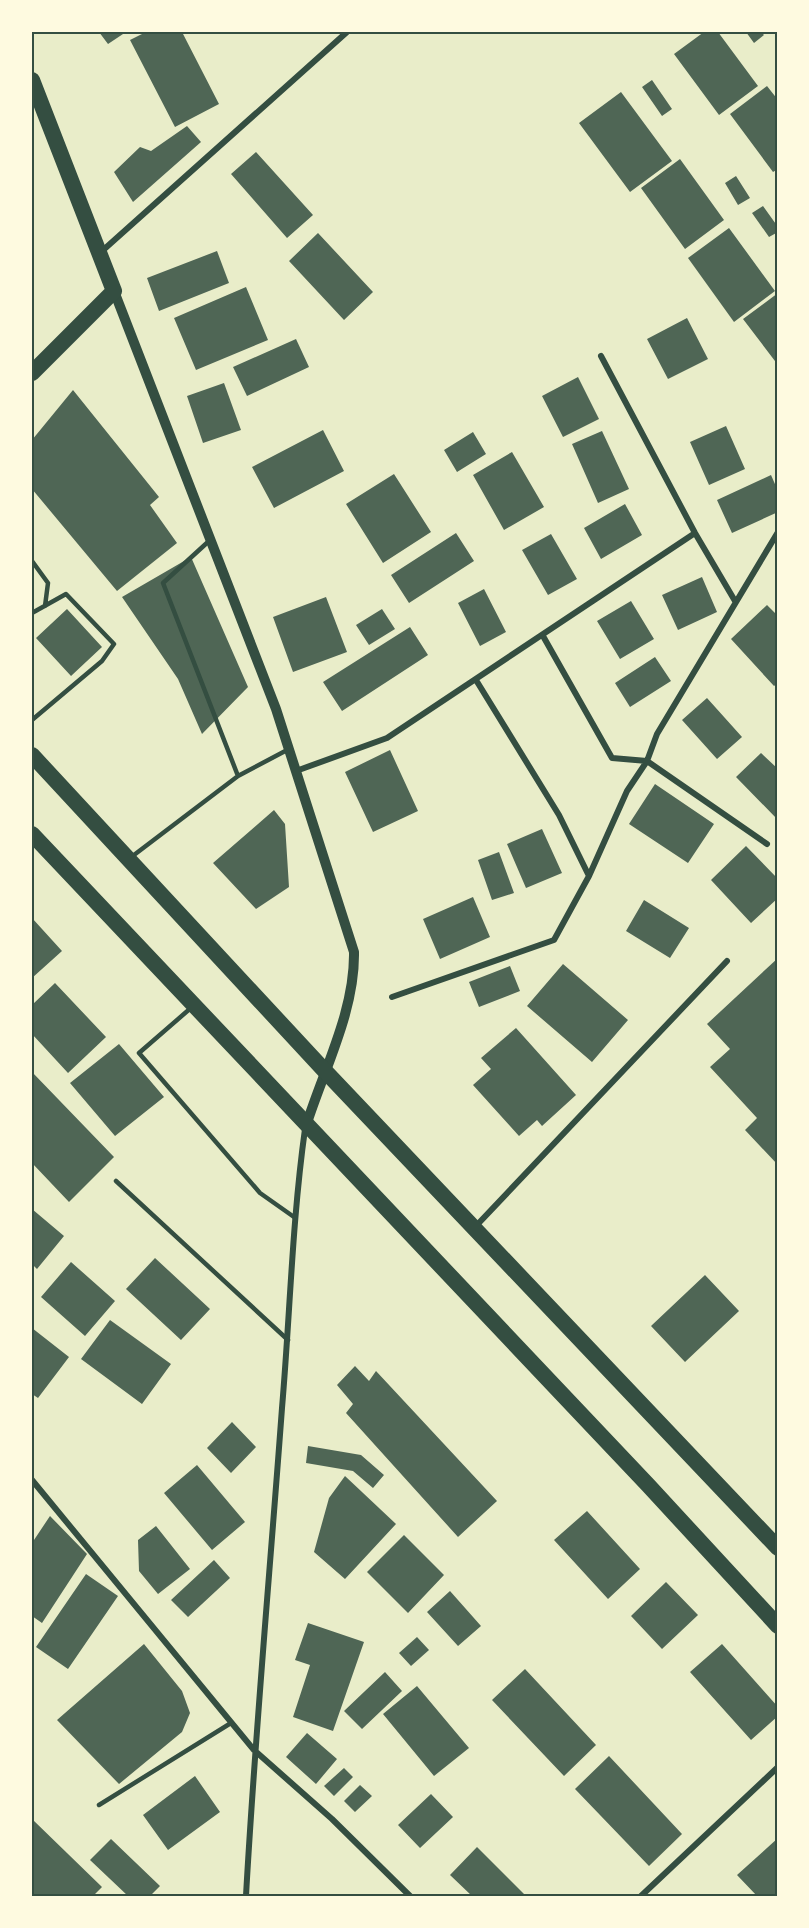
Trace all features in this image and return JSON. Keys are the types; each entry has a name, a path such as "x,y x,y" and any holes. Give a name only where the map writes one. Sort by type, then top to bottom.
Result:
{"highway":[{"path":"32,80 114,291 32,373"},
{"path":"32,755 473,1229 687,1450 777,1548"},
{"path":"32,834 648,1485 777,1626"}],"street":[{"path":"98,254 346,32"},
{"path":"114,291 289,749 354,952 354,979 344,1019 306,1126 294,1217 288,1340 254,1750 246,1896"},
{"path":"601,356 695,532 735,601"},
{"path":"296,771 387,738 543,636 695,532"},
{"path":"392,997 554,940 589,876 627,791 647,761 657,734 777,532"},
{"path":"543,636 612,758 647,761 767,844"},
{"path":"476,680 559,815 589,876"},
{"path":"473,1229 727,961"},
{"path":"32,1480 254,1750 332,1819 410,1896"},
{"path":"641,1896 777,1767"}],"lane":[{"path":"210,539 163,583 238,776"},
{"path":"32,561 48,583 45,606"},
{"path":"32,613 66,594 114,644 102,661 32,720"},
{"path":"128,859 238,776 289,749"},
{"path":"193,1006 139,1053 260,1193 294,1217"},
{"path":"116,1181 288,1340"},
{"path":"99,1805 231,1723"}],"building":[{"path":"99,32 126,32 108,44"},
{"path":"146,32 182,32 219,104 175,127 130,40"},
{"path":"704,32 718,32 758,86 719,115 674,54"},
{"path":"746,32 761,32 764,35 754,43"},
{"path":"652,80 672,109 662,116 642,87"},
{"path":"767,86 778,100 778,169 773,172 730,114"},
{"path":"621,92 672,161 630,192 579,123"},
{"path":"187,126 201,142 133,202 114,172 140,147 151,151"},
{"path":"256,152 313,215 287,238 231,174"},
{"path":"680,159 724,220 685,249 641,188"},
{"path":"736,176 750,198 738,205 725,183"},
{"path":"763,206 778,227 778,232 769,237 752,213"},
{"path":"729,228 775,291 734,322 688,258"},
{"path":"318,233 373,292 344,320 289,261"},
{"path":"217,251 229,283 159,311 147,278"},
{"path":"246,287 268,340 196,370 174,318"},
{"path":"778,293 778,365 743,319"},
{"path":"687,318 708,359 668,379 647,339"},
{"path":"296,339 309,367 247,396 233,367"},
{"path":"578,377 599,419 563,437 542,396"},
{"path":"224,383 241,430 203,443 187,396"},
{"path":"73,390 159,497 150,505 177,543 117,591 32,489 32,440"},
{"path":"726,426 745,469 709,485 690,442"},
{"path":"323,430 344,471 274,508 252,467"},
{"path":"602,431 629,489 598,503 572,444"},
{"path":"473,432 486,454 457,472 444,450"},
{"path":"512,452 544,507 504,530 473,475"},
{"path":"394,474 431,532 383,563 346,504"},
{"path":"771,475 778,491 778,512 732,533 717,500"},
{"path":"625,504 642,535 601,559 584,528"},
{"path":"456,533 474,561 409,603 391,575"},
{"path":"551,534 577,579 548,595 522,550"},
{"path":"191,557 248,687 202,734 178,679 122,597"},
{"path":"702,577 717,612 678,630 662,595"},
{"path":"484,589 506,632 480,646 458,603"},
{"path":"326,597 347,652 293,672 273,617"},
{"path":"631,601 654,639 620,659 597,621"},
{"path":"767,605 778,616 778,683 774,686 731,639"},
{"path":"67,609 102,647 71,676 36,638"},
{"path":"382,609 395,629 369,645 356,625"},
{"path":"410,627 428,655 342,711 323,682"},
{"path":"655,657 671,681 630,707 615,683"},
{"path":"707,698 742,737 717,759 682,720"},
{"path":"390,750 418,811 373,832 345,772"},
{"path":"761,753 778,769 778,820 736,777"},
{"path":"655,784 714,824 688,863 629,824"},
{"path":"274,810 285,824 289,887 256,909 213,863"},
{"path":"542,829 562,873 526,888 507,844"},
{"path":"746,846 778,879 778,898 751,923 711,880"},
{"path":"499,852 514,893 492,900 478,860"},
{"path":"473,897 490,937 440,959 423,919"},
{"path":"644,900 689,928 670,958 626,931"},
{"path":"32,918 62,951 32,978"},
{"path":"778,958 778,1165 745,1130 757,1118 710,1067 730,1049 707,1024"},
{"path":"563,964 628,1020 592,1062 527,1006"},
{"path":"510,966 520,991 479,1007 469,982"},
{"path":"55,983 106,1037 68,1073 32,1034 32,1005"},
{"path":"516,1028 576,1095 542,1126 537,1120 519,1136 473,1085 491,1069 481,1058"},
{"path":"119,1044 164,1097 115,1136 70,1083"},
{"path":"32,1072 114,1157 69,1202 32,1163"},
{"path":"32,1209 64,1236 37,1269 32,1264"},
{"path":"155,1258 210,1309 181,1340 126,1289"},
{"path":"71,1262 115,1301 85,1336 41,1297"},
{"path":"705,1275 739,1311 685,1362 651,1326"},
{"path":"110,1320 171,1364 142,1404 81,1359"},
{"path":"32,1328 69,1357 38,1398 32,1394"},
{"path":"355,1366 369,1381 376,1371 497,1501 458,1537 346,1413 353,1404 337,1385"},
{"path":"232,1422 256,1447 231,1473 207,1448"},
{"path":"308,1446 361,1455 384,1475 373,1488 353,1471 306,1463"},
{"path":"197,1465 245,1522 212,1550 164,1493"},
{"path":"345,1476 396,1524 345,1579 314,1552 329,1498"},
{"path":"587,1511 640,1569 608,1599 554,1540"},
{"path":"50,1516 87,1554 42,1623 32,1616 32,1543"},
{"path":"156,1526 190,1569 158,1594 139,1571 138,1540"},
{"path":"404,1535 444,1575 408,1613 367,1572"},
{"path":"214,1560 230,1578 188,1617 171,1600"},
{"path":"86,1574 118,1596 68,1669 36,1647"},
{"path":"666,1582 698,1615 662,1649 631,1616"},
{"path":"450,1591 481,1626 458,1646 427,1612"},
{"path":"308,1623 364,1642 333,1731 293,1717 310,1665 295,1660"},
{"path":"417,1637 429,1650 411,1666 399,1653"},
{"path":"144,1644 182,1691 190,1713 182,1732 119,1784 57,1720"},
{"path":"722,1644 778,1707 778,1716 751,1740 690,1672"},
{"path":"525,1669 596,1745 564,1776 492,1700"},
{"path":"385,1672 402,1691 362,1729 344,1711"},
{"path":"417,1686 469,1748 434,1776 383,1714"},
{"path":"307,1733 337,1759 316,1784 286,1757"},
{"path":"609,1756 682,1834 649,1866 575,1789"},
{"path":"344,1768 353,1777 334,1796 324,1786"},
{"path":"195,1776 220,1812 168,1850 143,1815"},
{"path":"360,1785 372,1796 355,1812 344,1801"},
{"path":"431,1794 453,1817 420,1848 398,1825"},
{"path":"32,1819 102,1887 93,1896 32,1896"},
{"path":"778,1838 778,1896 757,1896 737,1875"},
{"path":"111,1839 160,1886 150,1896 128,1896 90,1860"},
{"path":"477,1847 526,1896 472,1896 450,1875"}]}
